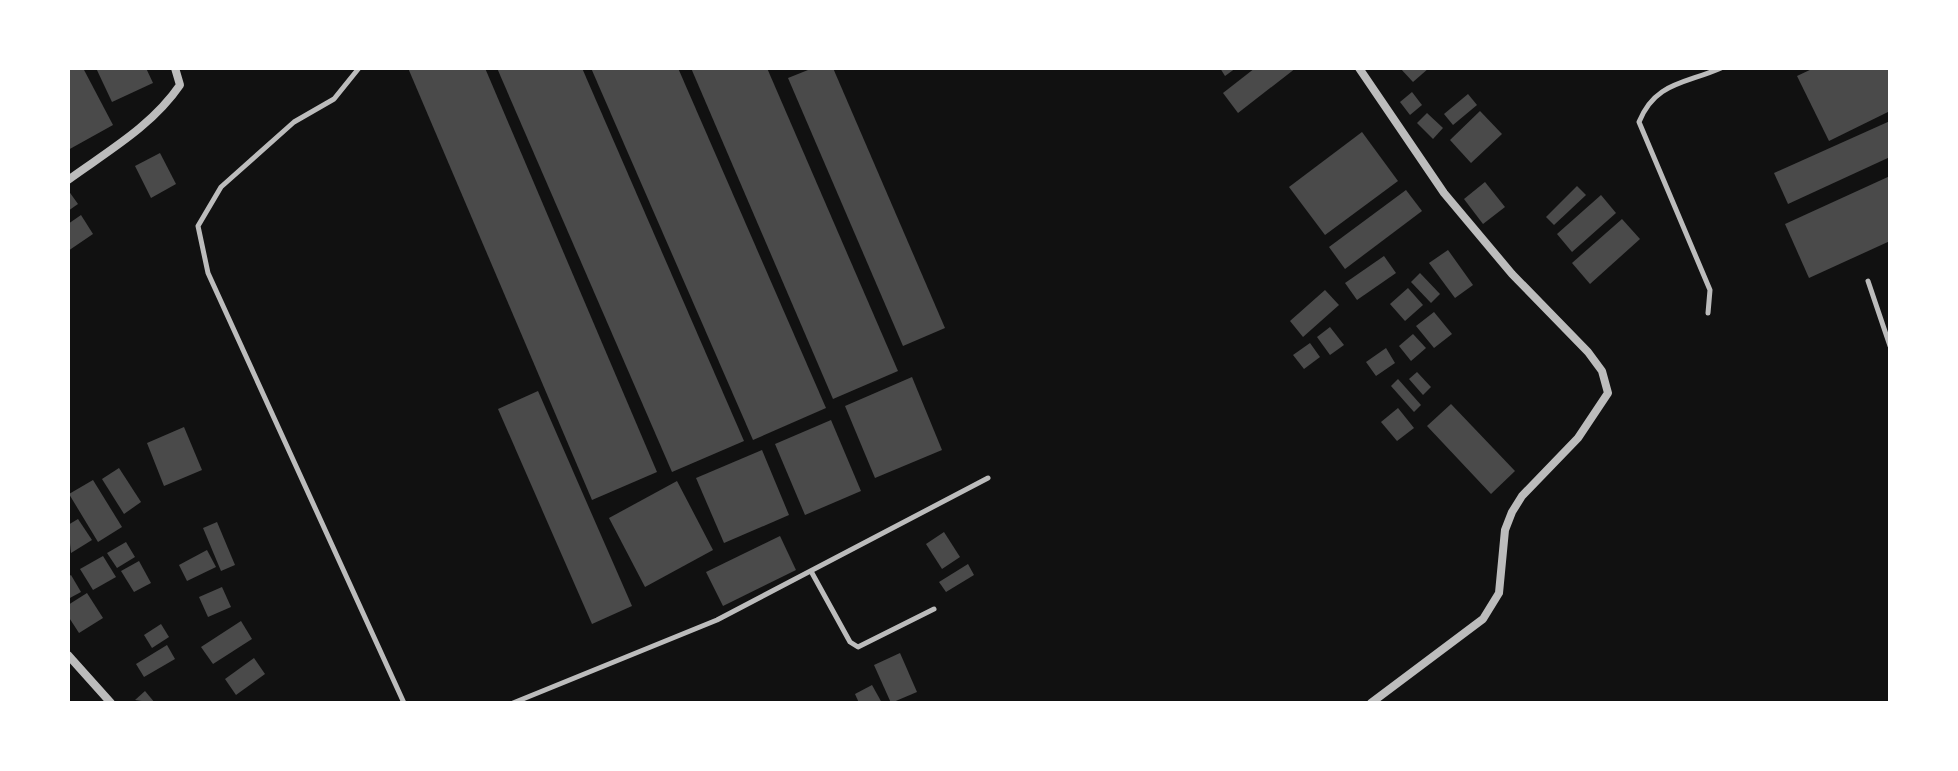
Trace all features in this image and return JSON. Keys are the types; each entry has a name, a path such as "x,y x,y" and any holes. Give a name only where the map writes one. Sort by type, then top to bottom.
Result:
{"street":[{"path":"68,180 146,124 169,102 180,85 175,68"},
{"path":"1359,68 1444,193 1512,274 1588,352 1602,371 1608,393 1578,438 1530,486 1512,512 1505,530 1499,593 1483,619 1371,703"},
{"path":"68,655 111,703"}],"lane":[{"path":"359,68 334,99 294,122 221,187 198,226 208,273 404,703"},
{"path":"1708,313 1710,290 1639,122 1647,102 1661,91 1721,68"},
{"path":"1868,281 1890,346"},
{"path":"513,703 717,620 812,573 988,478"},
{"path":"812,573 850,642 858,647 934,609"}],"building":[{"path":"68,68 83,68 113,125 68,150"},
{"path":"96,68 146,68 153,83 112,102"},
{"path":"408,68 485,68 657,472 592,500"},
{"path":"497,68 582,68 744,441 672,472"},
{"path":"591,68 678,68 826,408 753,440"},
{"path":"691,68 767,68 898,371 833,399"},
{"path":"813,68 833,68 945,328 903,346 788,78"},
{"path":"1220,68 1236,68 1225,76"},
{"path":"1255,68 1296,68 1238,113 1223,93"},
{"path":"1400,68 1429,68 1413,82"},
{"path":"1814,68 1890,68 1890,111 1829,141 1797,76"},
{"path":"1412,92 1422,105 1410,115 1400,102"},
{"path":"1468,94 1477,105 1453,125 1444,114"},
{"path":"1480,111 1502,134 1471,163 1450,140"},
{"path":"1427,113 1443,128 1433,139 1417,123"},
{"path":"1890,121 1890,157 1788,204 1774,173"},
{"path":"1362,132 1398,181 1325,235 1289,187"},
{"path":"160,153 176,184 151,198 135,166"},
{"path":"1890,176 1890,241 1809,278 1785,224"},
{"path":"1485,182 1505,207 1483,224 1464,199"},
{"path":"1577,186 1586,195 1554,225 1546,217"},
{"path":"68,190 78,204 68,211"},
{"path":"1406,190 1422,211 1345,269 1329,247"},
{"path":"1601,195 1616,213 1572,252 1557,234"},
{"path":"81,215 93,234 68,251 68,224"},
{"path":"1622,219 1640,239 1590,284 1572,263"},
{"path":"1448,250 1473,285 1455,298 1429,263"},
{"path":"1384,256 1396,273 1357,300 1345,283"},
{"path":"1420,273 1440,294 1431,303 1411,282"},
{"path":"1408,288 1423,305 1405,321 1390,304"},
{"path":"1325,290 1339,305 1303,337 1290,321"},
{"path":"1434,312 1452,334 1434,348 1416,326"},
{"path":"1330,327 1344,345 1330,355 1317,337"},
{"path":"1413,334 1426,348 1411,361 1399,346"},
{"path":"1310,343 1320,357 1304,369 1293,355"},
{"path":"1386,348 1395,363 1376,376 1366,362"},
{"path":"1417,372 1431,387 1423,395 1409,379"},
{"path":"912,377 942,450 875,478 845,406"},
{"path":"1398,379 1421,405 1414,412 1391,386"},
{"path":"538,391 632,606 592,624 498,409"},
{"path":"1451,404 1515,471 1491,494 1427,426"},
{"path":"1398,408 1414,428 1397,441 1381,422"},
{"path":"831,420 861,491 805,515 775,444"},
{"path":"184,427 202,470 164,486 147,443"},
{"path":"762,450 789,515 724,543 696,478"},
{"path":"119,468 141,502 124,514 102,479"},
{"path":"93,480 122,527 98,542 69,494"},
{"path":"677,481 713,550 645,587 609,518"},
{"path":"78,519 92,540 71,553 68,525"},
{"path":"217,522 235,565 221,571 203,528"},
{"path":"944,532 960,557 942,569 926,544"},
{"path":"780,536 796,570 723,606 706,572"},
{"path":"126,542 135,557 117,568 107,553"},
{"path":"207,550 216,567 187,581 179,565"},
{"path":"103,556 116,577 93,590 80,569"},
{"path":"139,561 151,583 134,592 121,571"},
{"path":"968,564 974,575 946,592 939,582"},
{"path":"71,575 81,592 68,599 68,577"},
{"path":"222,587 231,607 208,617 199,597"},
{"path":"87,593 103,618 79,633 68,616 68,605"},
{"path":"241,621 252,639 213,664 201,647"},
{"path":"161,624 169,637 152,648 144,635"},
{"path":"167,645 175,659 144,677 136,664"},
{"path":"900,653 917,692 891,703 874,665"},
{"path":"254,658 265,674 236,695 225,679"},
{"path":"872,685 882,703 859,703 855,694"},
{"path":"145,691 155,703 135,700"}]}
